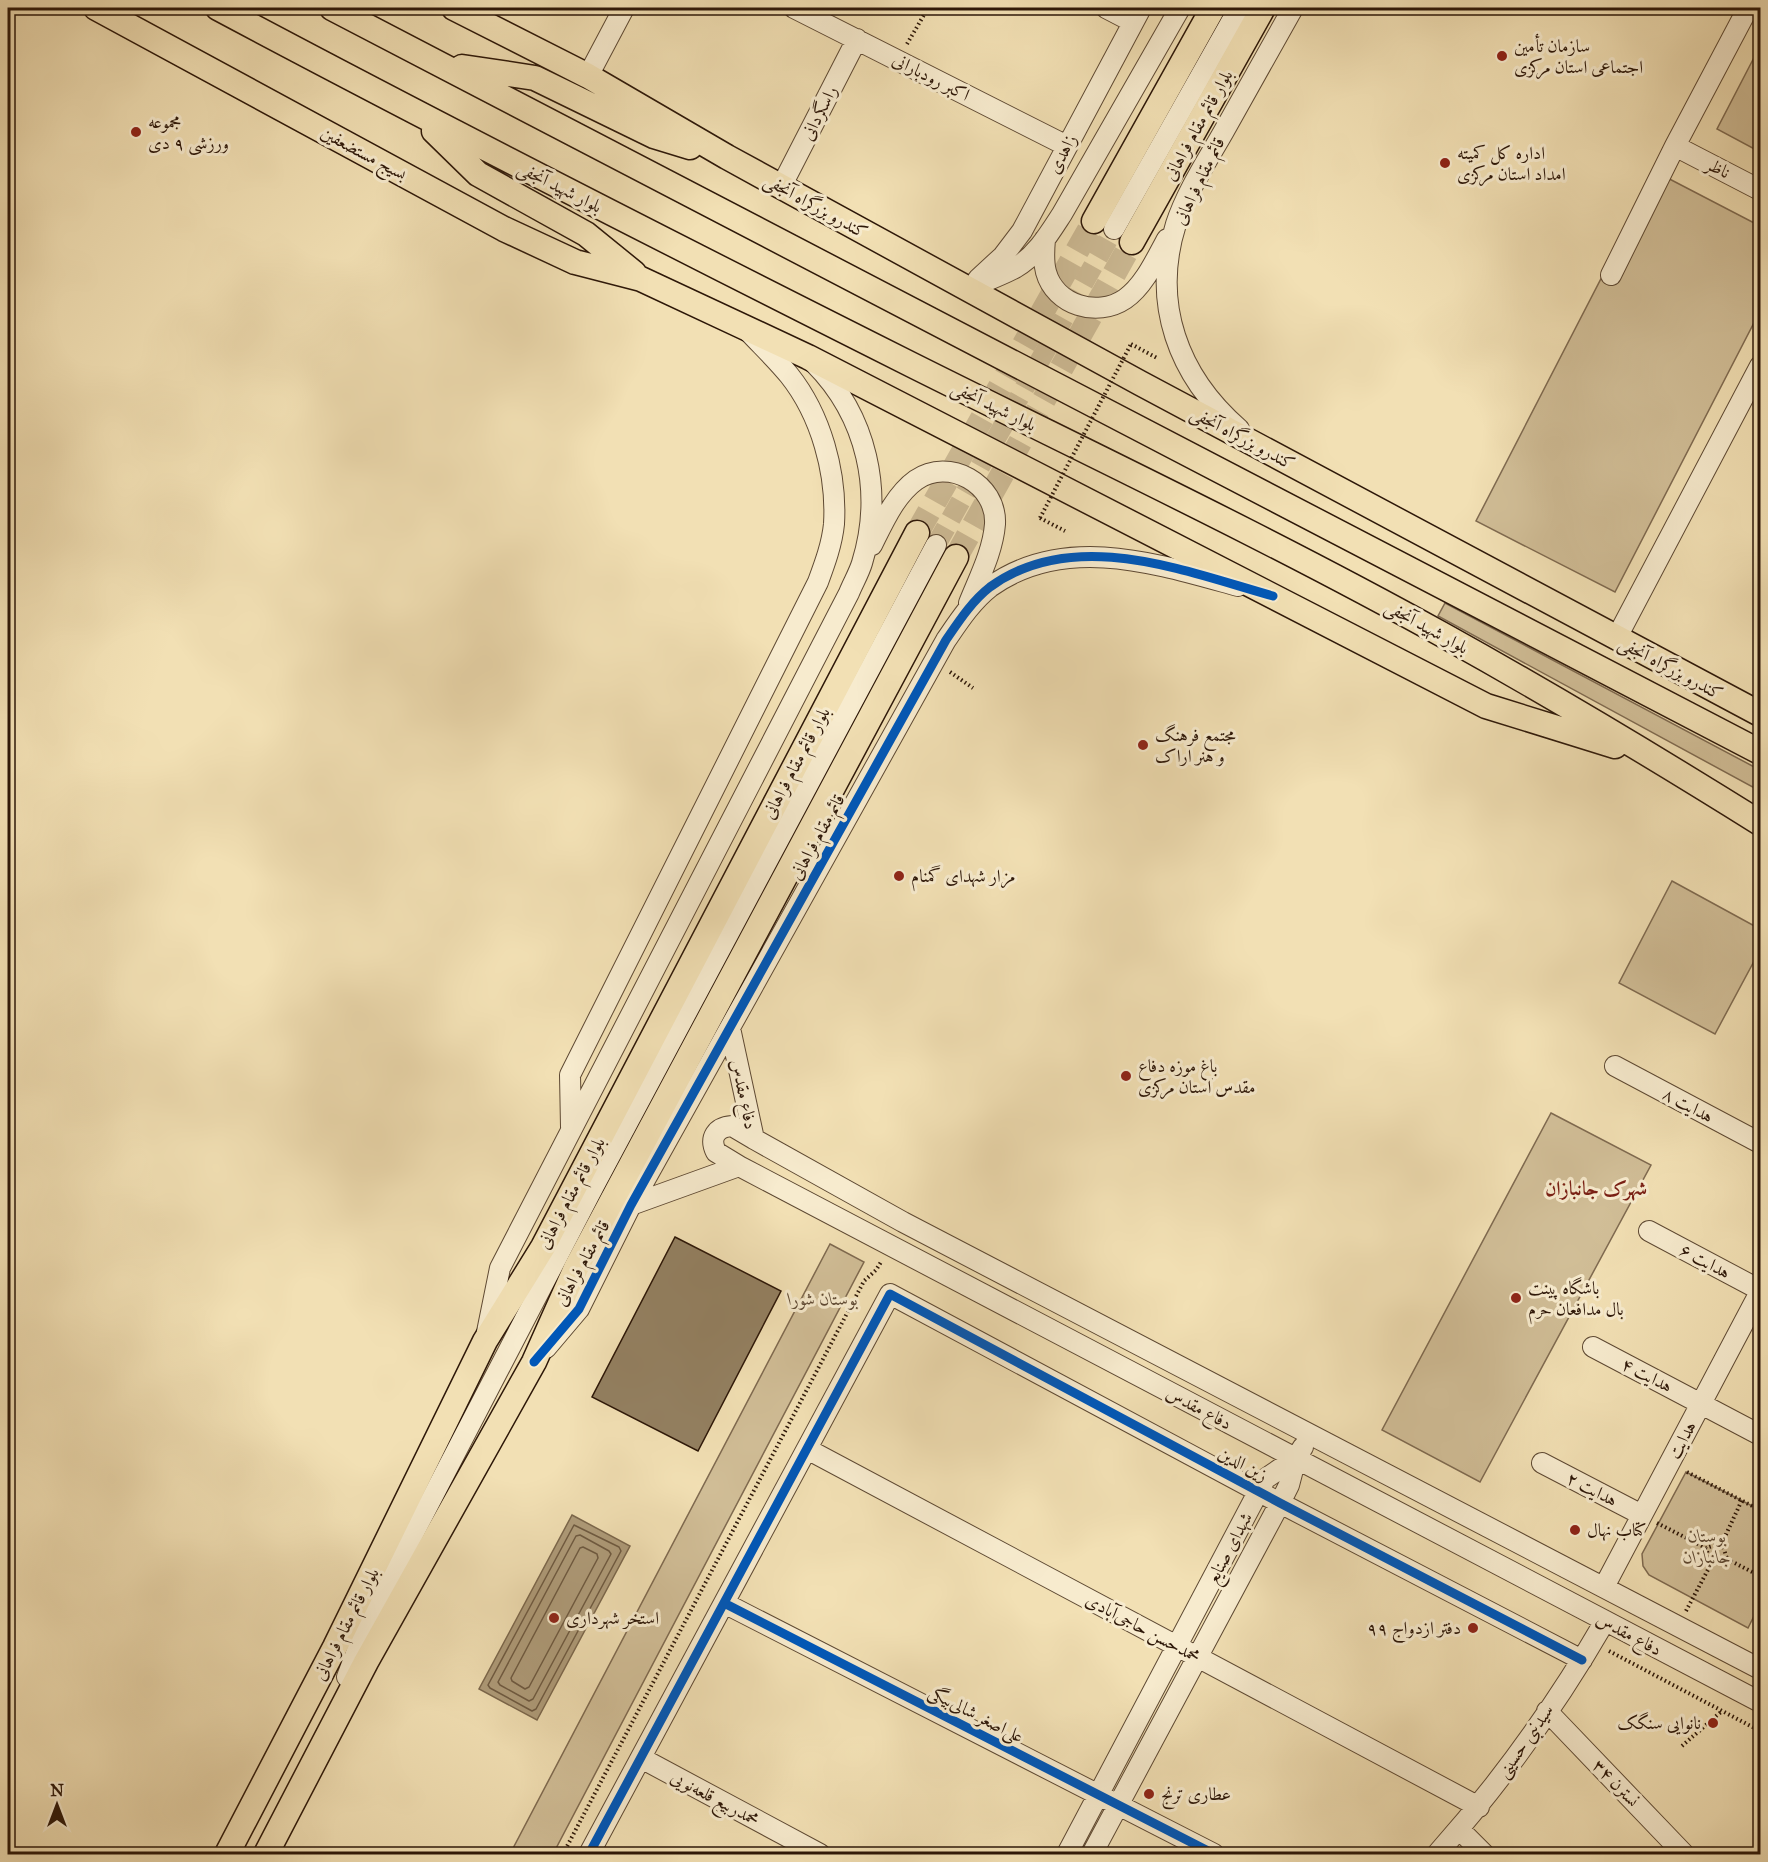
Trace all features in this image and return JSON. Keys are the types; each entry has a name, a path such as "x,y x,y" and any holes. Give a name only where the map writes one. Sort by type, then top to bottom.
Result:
{"main road":[{"name":"بسیج مستضعفین","path":"96,8 504,229 575,262 641,279"},
{"name":"بلوار شهید آنجفی","path":"218,8 416,114 1245,530 1443,635 1657,759 1761,823"},
{"path":"332,8 1761,752"},
{"path":"454,8 588,76 727,158"},
{"path":"1113,231 1213,8"},
{"name":"بلوار قائم مقام فراهانی","path":"1113,231 1263,8"},
{"path":"441,64 536,78 654,136 727,158"},
{"path":"416,114 478,174 586,234 641,279 808,357 1486,706 1657,759"},
{"name":"کندرو بزرگراه آنجفی","path":"727,158 1259,447 1760,714"},
{"name":"بلوار قائم مقام فراهانی","path":"227,1854 335,1647 485,1341 543,1247 926,539"},
{"name":"بلوار قائم مقام فراهانی","path":"266,1854 366,1662 534,1362 576,1268 956,557"}],"street":[{"path":"588,76 624,8"},
{"name":"اکبر رودبارانی","path":"794,8 1067,146"},
{"path":"1106,8 1137,14"},
{"path":"967,289 1017,267 1045,239 1062,214 1180,8"},
{"path":"1113,231 1239,8"},
{"name":"قائم مقام فراهانی","path":"1259,447 1220,413 1205,395 1181,353 1173,331 1167,287 1169,255 1177,223 1204,165 1293,8"},
{"path":"1611,275 1675,146 1748,8"},
{"name":"زاهدی","path":"967,289 1003,256 1022,231 1137,14"},
{"name":"راسگردانی","path":"781,187 857,39"},
{"name":"ناظر","path":"1675,146 1761,190"},
{"path":"1045,239 1046,272 1056,291 1084,308 1107,307 1127,298 1135,290 1177,223"},
{"path":"571,1130 570,1075 818,582 829,551 834,524 831,476 826,451 817,426 790,376 744,327"},
{"path":"808,357 839,391 855,422 867,455 872,498 862,563"},
{"path":"1616,639 1761,366"},
{"path":"485,1341 500,1268 889,512 909,487 926,475 947,472 968,477 985,492 991,501 995,523 985,563 965,611"},
{"path":"347,1677 369,1621 926,539"},
{"name":"قائم مقام فراهانی","path":"534,1362 579,1309 632,1205 934,662 965,611 990,588 1010,576 1031,567 1076,558 1120,558 1143,561 1273,596"},
{"name":"دفاع مقدس","path":"730,1028 753,1139"},
{"name":"هدایت ۸","path":"1615,1066 1761,1143"},
{"name":"دفاع مقدس","path":"1761,1669 903,1222 732,1126 721,1128 713,1137 712,1142 716,1152 739,1166 1761,1702"},
{"path":"632,1205 739,1166"},
{"name":"هدایت ۶","path":"1649,1231 1761,1291"},
{"name":"هدایت","path":"1604,1587 1761,1291"},
{"name":"زین الدین","path":"807,1449 890,1294 1280,1503 1582,1660"},
{"name":"هدایت ۴","path":"1593,1347 1761,1435"},
{"path":"1296,1458 1311,1435"},
{"path":"589,1854 807,1449"},
{"name":"محمدحسن حاجی‌آبادی","path":"807,1449 1479,1807"},
{"name":"شهدای صنایع","path":"1067,1854 1265,1479 1296,1458"},
{"name":"شهدای صنایع","path":"1092,1854 1196,1656 1280,1503 1289,1485 1296,1458"},
{"name":"هدایت ۲","path":"1542,1463 1642,1515"},
{"name":"علی‌اصغر شالی‌بیگی","path":"724,1603 1214,1854"},
{"name":"سیدنبی حسینی","path":"1437,1854 1479,1807 1582,1660 1605,1621"},
{"name":"نسترن ۳۴","path":"1547,1711 1684,1854"},
{"name":"محمدربیع قلعه‌نویی","path":"641,1758 820,1854"},
{"path":"1460,1829 1484,1854"}],"path":[{"path":"898,60 928,8"},
{"path":"1065,531 1040,518 1131,344 1157,358"},
{"path":"934,662 974,688"},
{"path":"563,1854 858,1292 864,1281 876,1270 889,1246"},
{"path":"1670,1463 1761,1510"},
{"path":"1742,1500 1722,1543 1727,1558 1761,1576"},
{"path":"1642,1515 1706,1548 1722,1543"},
{"path":"1679,1625 1710,1564 1706,1548"},
{"path":"1710,1564 1727,1558"},
{"path":"1593,1642 1761,1731"},
{"path":"1682,1746 1722,1711"}],"green space":[{"path":"1760,46 1760,152 1717,129"},
{"path":"1656,172 1760,226 1760,311 1615,592 1476,521"},
{"path":"1445,603 1760,770 1760,791 1438,616"},
{"path":"1672,881 1760,929 1760,950 1715,1034 1619,983"},
{"name":"باشگاه پینت بال مدافعان حرم","path":"1551,1113 1651,1165 1480,1482 1382,1430"},
{"name":"بوستان شورا","path":"830,1244 864,1262 553,1854 510,1854"},
{"name":"بوستان جانبازان","path":"1686,1472 1760,1510 1760,1604 1748,1628 1649,1575 1643,1566 1642,1554"}],"water":[{"name":"استخر شهرداری","path":"572,1515 630,1546 537,1720 479,1689"}],"building":[{"path":"675,1237 781,1291 698,1451 592,1397"}],"tunnel":[{"path":"917,533 1094,221"},
{"path":"936,545 1114,229"},
{"path":"956,557 1132,242"}],"cycle path":[{"path":"534,1362 579,1309 631,1205 946,640 977,599 990,587 1023,569 1057,559 1093,556 1130,559 1166,566 1273,596"},
{"path":"589,1854 890,1294 1280,1503 1582,1660"},
{"path":"724,1603 1214,1854"}],"place":[{"name":"سازمان تأمین اجتماعی استان مرکزی","path":"1502,56"},
{"name":"مجموعه ورزشی ۹ دی","path":"136,132"},
{"name":"اداره کل کمیته امداد استان مرکزی","path":"1445,163"},
{"name":"مجتمع فرهنگ و هنر اراک","path":"1143,745"},
{"name":"مزار شهدای گمنام","path":"899,876"},
{"name":"باغ موزه دفاع مقدس استان مرکزی","path":"1126,1076"},
{"name":"باشگاه پینت بال مدافعان حرم","path":"1516,1298"},
{"name":"کتاب نهال","path":"1575,1530"},
{"name":"استخر شهرداری","path":"554,1618"},
{"name":"دفتر ازدواج ۹۹","path":"1473,1628"},
{"name":"نانوایی سنگک","path":"1713,1723"},
{"name":"عطاری ترنج","path":"1149,1794"}],"district":[{"name":"شهرک جانبازان","path":"1596,1188"}]}
